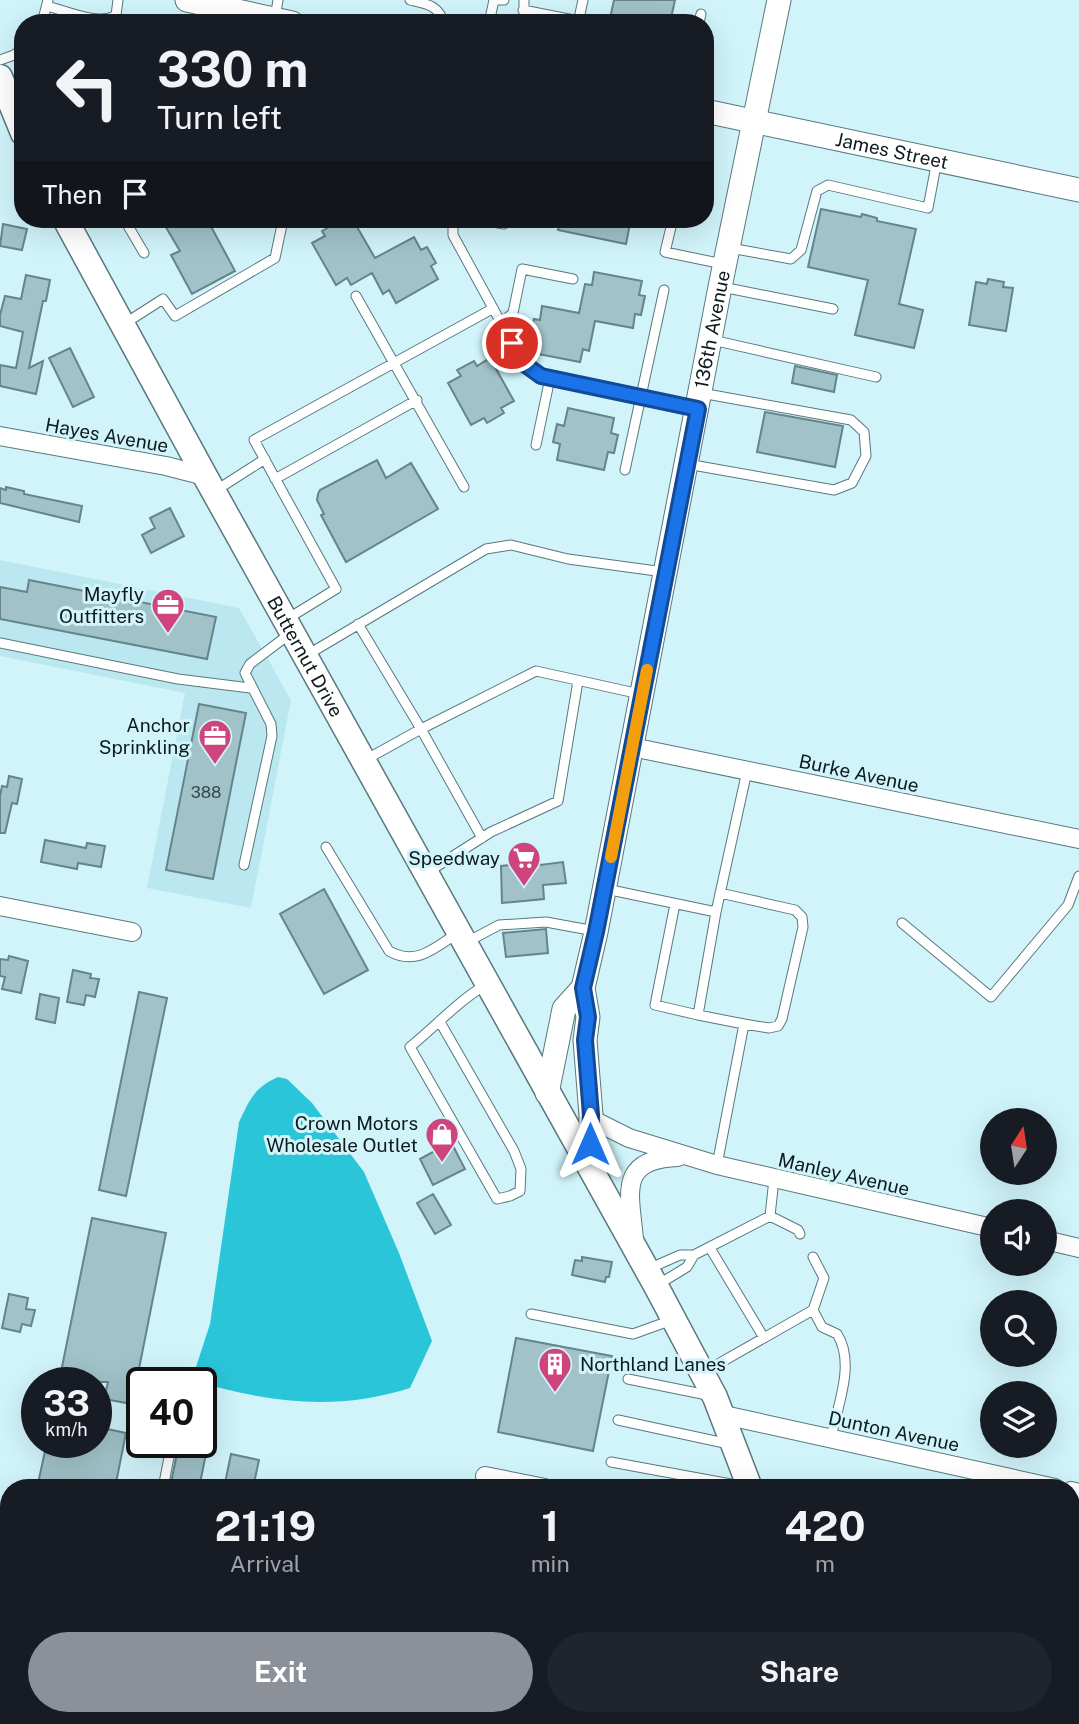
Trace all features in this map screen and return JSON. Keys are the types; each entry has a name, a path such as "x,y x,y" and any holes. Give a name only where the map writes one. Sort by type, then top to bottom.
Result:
{"main road":[{"path":"0,77 14,106"},
{"name":"Butternut Drive","path":"71,228 209,484 673,1319 719,1406 747,1479"}],"street":[{"path":"187,0 268,14"},
{"name":"136th Avenue","path":"590,1168 591,1119 585,1040 588,1017 583,988 605,888 779,0"},
{"name":"James Street","path":"714,113 1079,190"},
{"name":"Hayes Avenue","path":"0,436 166,467 209,484"},
{"name":"Burke Avenue","path":"632,747 1079,839"},
{"path":"0,906 132,932"},
{"name":"136th Avenue","path":"547,1093 564,1009 583,988"},
{"name":"Manley Avenue","path":"591,1119 617,1133 717,1165 980,1225"},
{"name":"Manley Avenue","path":"645,1268 630,1183 635,1172 653,1159 688,1157"},
{"path":"1057,1243 1079,1248"},
{"name":"Dunton Avenue","path":"719,1406 831,1438 1015,1479"},
{"path":"485,1476 500,1479"}],"lane":[{"path":"410,0 431,5 441,14"},
{"path":"494,0 504,0"},
{"path":"48,3 83,14"},
{"path":"523,5 543,14"},
{"path":"725,266 791,258 801,250 817,191 828,185 928,208 937,160"},
{"path":"129,228 144,253"},
{"path":"122,324 163,299 174,316 275,258 282,228"},
{"path":"453,228 453,235 523,363 541,376 640,397 699,401 851,420 864,432 866,456 862,468 852,483 834,490 687,464"},
{"path":"671,228 665,253 725,266 833,309"},
{"path":"501,323 513,313 522,269 573,279"},
{"path":"625,470 664,289"},
{"path":"356,296 464,487"},
{"path":"244,865 272,736 271,724 250,688 245,673 250,664 289,626 336,589 254,440 492,309"},
{"path":"711,339 876,377"},
{"path":"536,445 550,378"},
{"path":"275,480 416,401"},
{"path":"209,484 265,460"},
{"path":"305,656 486,549 511,545 568,559 666,572"},
{"path":"358,624 422,729 482,838"},
{"path":"0,643 178,679 250,688"},
{"path":"364,761 536,671 642,695"},
{"path":"427,873 482,838 558,801 578,681"},
{"path":"698,1015 716,912 747,771"},
{"path":"326,847 389,951 401,959 417,957 499,925 546,922 596,932"},
{"path":"902,923 991,997 1068,905 1079,876"},
{"path":"605,888 716,912"},
{"path":"675,904 655,1006 744,1024 769,1028 778,1026 782,1019 803,927 802,917 795,910 720,893"},
{"path":"440,1023 514,1151 521,1169 520,1191 510,1196 497,1199 410,1047 440,1023 463,997 488,983"},
{"path":"717,1165 744,1024"},
{"path":"770,1216 774,1179"},
{"path":"645,1268 680,1255 694,1255 770,1216"},
{"path":"770,1216 800,1234"},
{"path":"710,1248 764,1338"},
{"path":"645,1268 687,1267 694,1255"},
{"path":"702,1373 813,1310 824,1278 813,1257"},
{"path":"813,1310 822,1326 837,1334 845,1355 845,1368 831,1438"},
{"path":"531,1314 633,1334 673,1319"},
{"path":"628,1379 719,1406"},
{"path":"618,1420 736,1446"},
{"path":"165,1479 169,1458"},
{"path":"611,1462 702,1479"}],"shaded area":[{"path":"0,560 239,608 291,700 251,908 147,888 185,693 0,656"}],"water":[{"path":"278,1077 287,1079 312,1103 364,1172 399,1253 432,1341 410,1388 355,1400 328,1402 275,1399 217,1387 217,1367 196,1367 210,1324 239,1122 246,1107 263,1085"}],"building":[{"path":"614,0 675,0 672,14 611,14"},
{"path":"821,209 861,217 862,214 877,218 877,221 916,229 899,304 923,310 914,348 855,335 868,280 808,267"},
{"path":"3,224 27,229 22,250 0,246"},
{"path":"166,228 212,228 235,271 192,294 171,255 180,251"},
{"path":"327,228 358,228 375,258 414,237 421,250 427,247 436,263 431,266 438,279 396,303 389,290 383,294 372,273 351,285 347,278 336,285 312,243 325,236 322,231"},
{"path":"559,228 629,228 626,244"},
{"path":"594,272 642,281 639,295 645,296 641,315 635,314 633,328 595,321 589,351 583,349 580,362 533,353 536,338 530,337 534,319 540,320 542,306 579,313 585,284 592,285"},
{"path":"26,275 50,280 29,368 43,361 36,394 0,386 0,365 16,368 23,332 0,326 0,315 5,296 21,299"},
{"path":"988,279 1004,282 1003,287 1013,288 1006,331 969,325 976,282 987,284"},
{"path":"70,348 94,397 73,407 49,358"},
{"path":"490,358 514,401 501,408 504,413 487,423 484,418 471,425 448,383 461,376 457,370 474,361 477,366"},
{"path":"795,366 837,375 834,392 792,383"},
{"path":"568,408 614,418 611,433 618,435 614,453 608,452 604,470 557,460 560,444 553,442 557,424 564,426"},
{"path":"765,412 843,426 835,467 757,452"},
{"path":"377,460 386,478 411,463 438,509 346,562 321,515 324,514 317,500 318,494 320,490"},
{"path":"6,487 24,491 24,494 82,506 79,522 0,503 0,488 6,490"},
{"path":"170,508 184,536 151,553 142,535 155,528 150,518"},
{"path":"29,580 216,617 207,659 0,619 0,587 27,592"},
{"path":"199,704 246,713 213,879 166,870"},
{"path":"9,776 22,779 17,804 12,803 5,833 0,833 0,796 2,786 7,787"},
{"path":"45,840 86,848 87,843 105,846 101,867 78,863 77,869 41,862"},
{"path":"539,862 540,865 563,862 566,883 543,885 544,899 502,903 501,866"},
{"path":"324,889 368,970 324,994 280,914"},
{"path":"546,929 548,953 506,957 503,933"},
{"path":"9,956 28,961 21,993 2,989 5,977 0,976 0,959 8,960"},
{"path":"73,970 91,974 90,978 99,979 95,997 86,995 84,1005 67,1002"},
{"path":"139,992 167,998 126,1196 99,1190"},
{"path":"40,994 59,998 55,1023 36,1019"},
{"name":"Crown Motors Wholesale Outlet","path":"451,1142 465,1169 433,1185 420,1159"},
{"path":"433,1194 451,1225 435,1234 417,1203"},
{"path":"92,1218 166,1233 139,1367 126,1367 126,1403 112,1400 112,1367 62,1367"},
{"path":"582,1257 612,1262 609,1277 606,1277 605,1282 572,1275 575,1260 582,1261"},
{"path":"9,1294 28,1298 26,1309 35,1310 31,1326 22,1324 20,1332 2,1328"},
{"name":"Northland Lanes","path":"516,1338 612,1356 593,1451 498,1432"},
{"path":"112,1430 126,1433 117,1479 39,1479 44,1458 112,1458"},
{"path":"231,1454 259,1460 255,1479 226,1479"},
{"path":"176,1458 205,1458 201,1479 172,1479"}],"slow traffic":[{"path":"611,857 647,670"}],"place":[{"name":"Mayfly Outfitters","path":"168,635"},
{"name":"Anchor Sprinkling","path":"215,766"},
{"name":"Speedway","path":"524,888"},
{"name":"Crown Motors Wholesale Outlet","path":"442,1164"},
{"name":"Northland Lanes","path":"555,1394"}],"route":[{"path":"512,343 523,363 541,376 698,409 583,988 588,1017 585,1040 591,1115 590,1144"}]}
